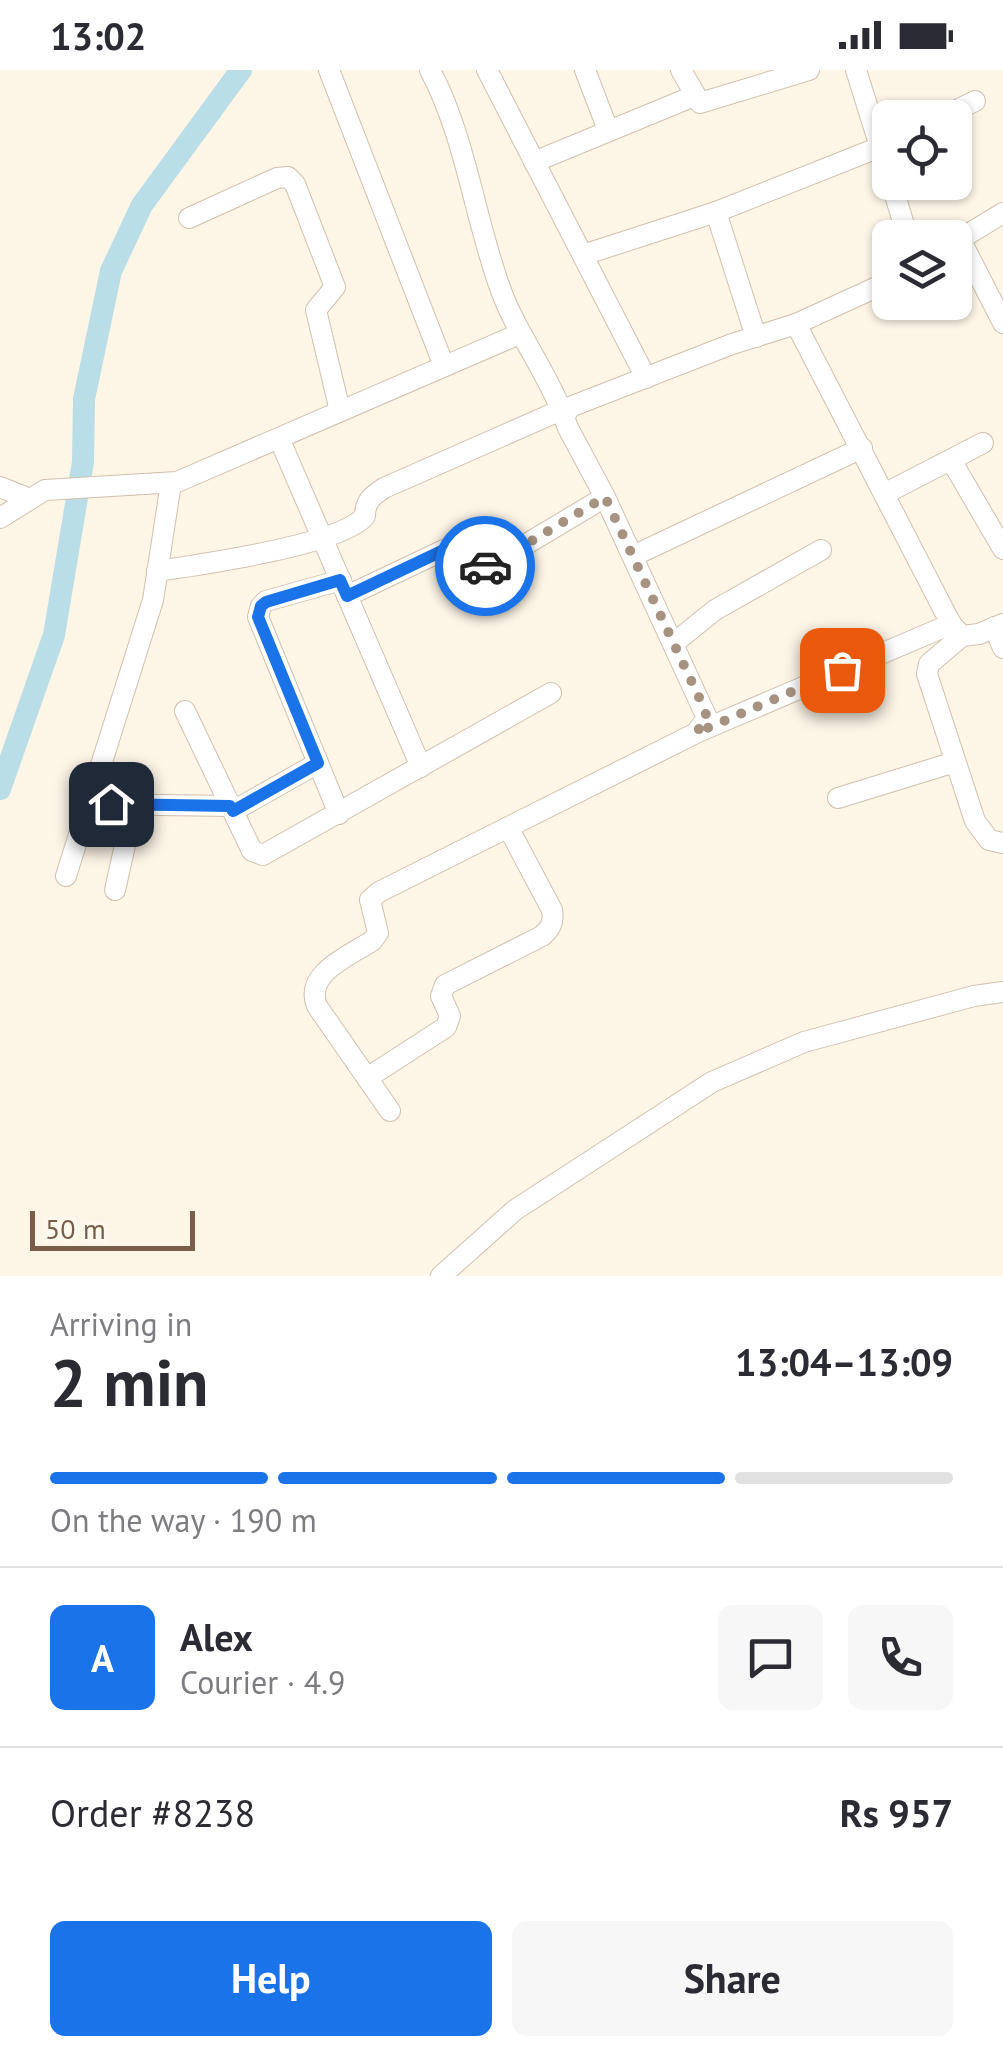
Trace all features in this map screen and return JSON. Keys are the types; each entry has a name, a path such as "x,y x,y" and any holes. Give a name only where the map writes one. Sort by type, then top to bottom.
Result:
{"street":[{"path":"328,70 444,366"},
{"path":"430,70 454,130 498,284 519,334 563,413 674,643 707,718 696,733"},
{"path":"488,70 646,378"},
{"path":"585,70 608,130"},
{"path":"681,70 694,96 704,103 809,70"},
{"path":"856,70 872,111"},
{"path":"534,162 694,96"},
{"path":"583,255 716,212 872,150"},
{"path":"189,218 277,178 288,177 295,184 335,287 316,310 340,411"},
{"path":"716,212 756,337"},
{"path":"972,232 1003,212"},
{"path":"972,267 1003,323"},
{"path":"157,571 227,562 360,522 371,496 384,488 563,413 579,402 796,324 872,290"},
{"path":"796,324 957,630"},
{"path":"0,518 51,489 171,483 519,334"},
{"path":"279,438 421,768"},
{"path":"886,493 983,443"},
{"path":"633,556 862,448"},
{"path":"951,460 1000,538"},
{"path":"66,876 136,661 157,571 171,483"},
{"path":"0,487 30,498"},
{"path":"339,814 258,611 266,602 344,588 444,550 479,568 495,563 605,497"},
{"path":"674,643 715,610 821,550"},
{"path":"390,1112 317,1006 312,986 378,932 370,900 379,892 696,733 957,630 998,626 1003,648"},
{"path":"957,630 929,664 926,674 981,833 989,840 1003,843"},
{"path":"185,710 252,850 263,855 552,694"},
{"path":"838,798 955,762"},
{"path":"89,804 232,809 318,763"},
{"path":"115,890 134,804"},
{"path":"366,1078 446,1027 450,1016 441,996 445,984 550,929 554,920 552,910 509,828"},
{"path":"441,1276 515,1210 712,1082 804,1042 974,996 1003,992"}],"waterway":[{"path":"0,789 54,635 83,462 84,399 111,271 142,205 241,70"}],"way so far":[{"path":"485,566 605,497 704,708 707,718 696,733 842,670"}],"route":[{"path":"111,804 230,806 233,811 318,763 258,617 266,602 340,580 347,596 444,550 479,568 485,566"}]}
